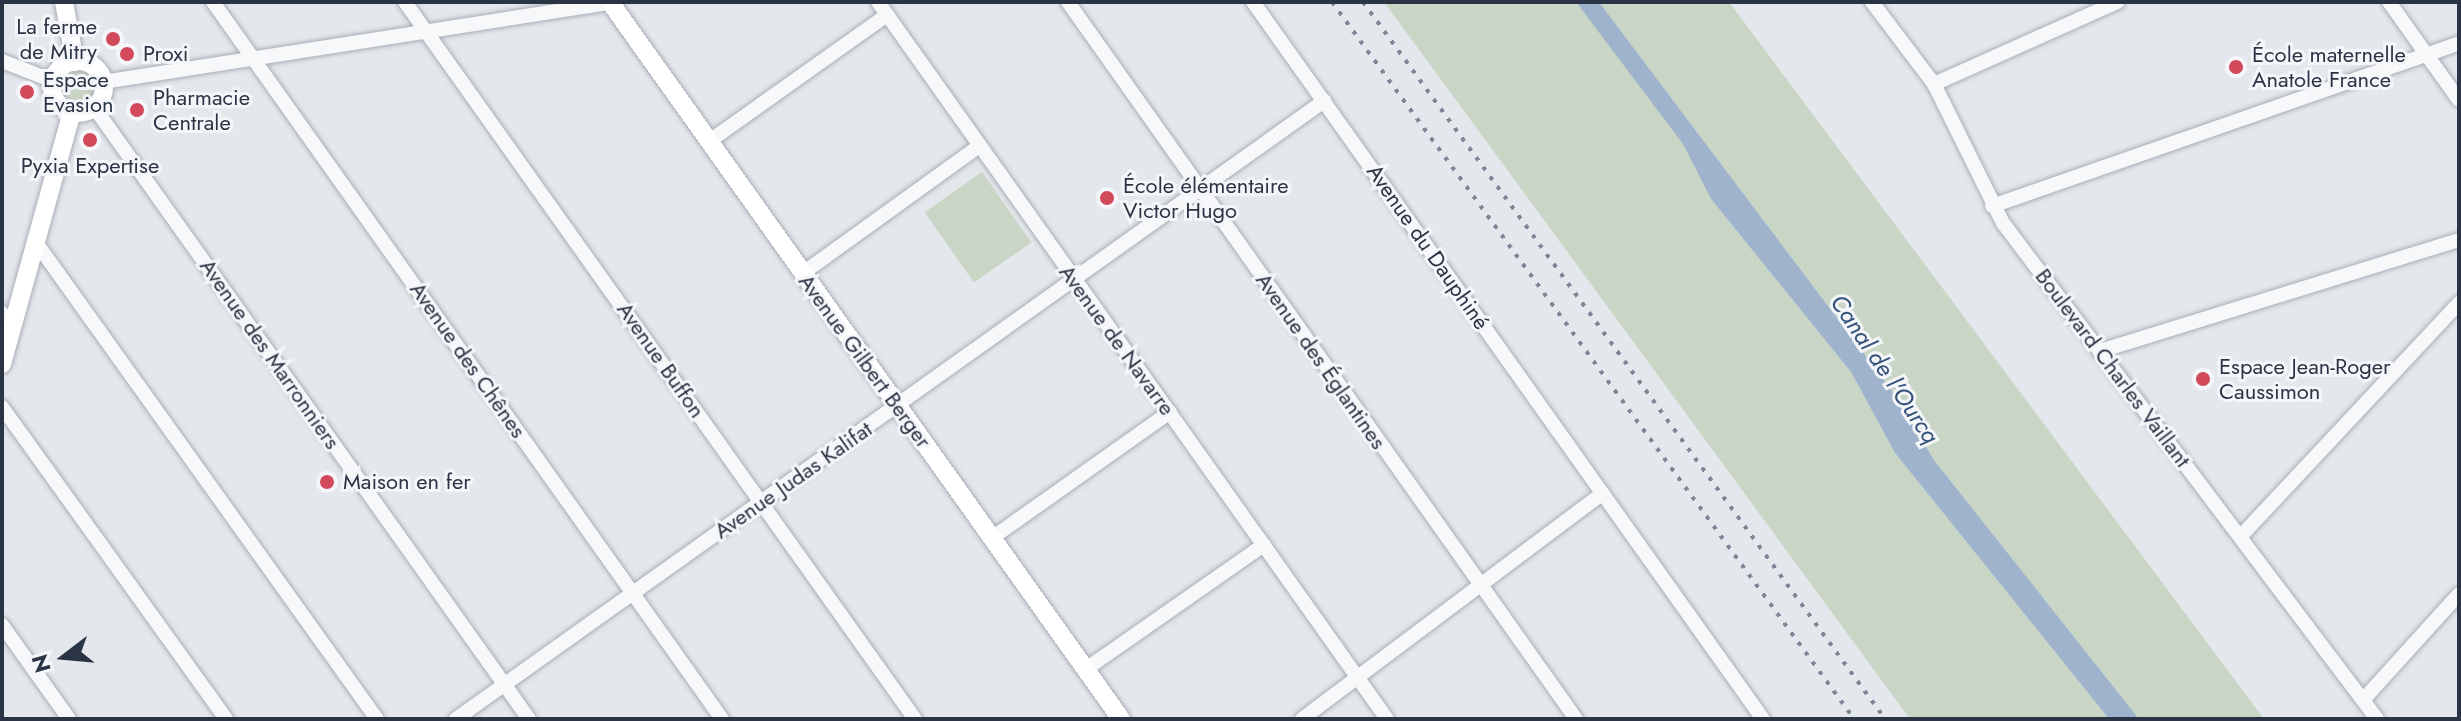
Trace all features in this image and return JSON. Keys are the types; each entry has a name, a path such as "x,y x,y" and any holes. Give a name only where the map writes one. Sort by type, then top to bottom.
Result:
{"street":[{"path":"64,2 75,62"},
{"name":"Avenue des Chênes","path":"213,2 722,719"},
{"name":"Avenue Buffon","path":"405,2 915,719"},
{"name":"Avenue de Navarre","path":"878,2 1387,719"},
{"name":"Avenue des Églantines","path":"1068,2 1576,719"},
{"name":"Avenue du Dauphiné","path":"1253,2 1763,719"},
{"name":"Boulevard Charles Vaillant","path":"1872,2 1934,84 1992,206 2377,719"},
{"path":"1934,84 2117,2"},
{"path":"2389,2 2459,100"},
{"path":"103,82 612,3"},
{"name":"Avenue Gilbert Berger","path":"612,3 1121,719"},
{"path":"711,140 887,15"},
{"path":"1992,206 2459,43"},
{"path":"2,61 53,81"},
{"path":"53,81 75,62"},
{"path":"53,81 58,104 72,112 94,107 103,82 96,69 75,62"},
{"name":"Avenue Judas Kalifat","path":"456,719 1324,101"},
{"name":"Avenue des Marronniers","path":"94,107 529,719"},
{"path":"2,364 5,339 72,112"},
{"path":"803,273 979,146"},
{"path":"2100,351 2459,240"},
{"path":"35,241 377,719"},
{"path":"2241,536 2459,303"},
{"path":"2,313 5,339"},
{"path":"2,407 226,719"},
{"path":"992,538 1170,412"},
{"path":"1302,719 1603,493"},
{"path":"1086,669 1264,545"},
{"path":"2363,700 2459,594"},
{"path":"2,625 69,719"}],"green space":[{"path":"1384,2 1576,2 1684,144 1711,199 1851,372 1895,453 2109,719 1910,719"},
{"path":"1599,2 1729,2 2264,719 2139,719 1934,460 1895,395"},
{"path":"80,71 92,75 96,87 92,99 80,103 68,99 64,87 68,75"},
{"path":"982,172 1031,242 974,283 925,212"}],"water":[{"path":"1576,2 1599,2 1895,395 1934,460 2139,719 2109,719 1895,453 1851,372 1711,199 1683,144"}],"railway":[{"path":"1332,2 1854,719"},
{"path":"1363,2 1885,719"}],"place":[{"name":"La ferme de Mitry","path":"113,39"},
{"name":"Proxi","path":"127,54"},
{"name":"École maternelle Anatole France","path":"2236,67"},
{"name":"Espace Evasion","path":"27,92"},
{"name":"Pharmacie Centrale","path":"137,110"},
{"name":"Pyxia Expertise","path":"90,140"},
{"name":"École élémentaire Victor Hugo","path":"1107,198"},
{"name":"Espace Jean-Roger Caussimon","path":"2203,379"},
{"name":"Maison en fer","path":"327,482"}],"water label":[{"name":"Canal de l'Ourcq","path":"1885,369"}]}
